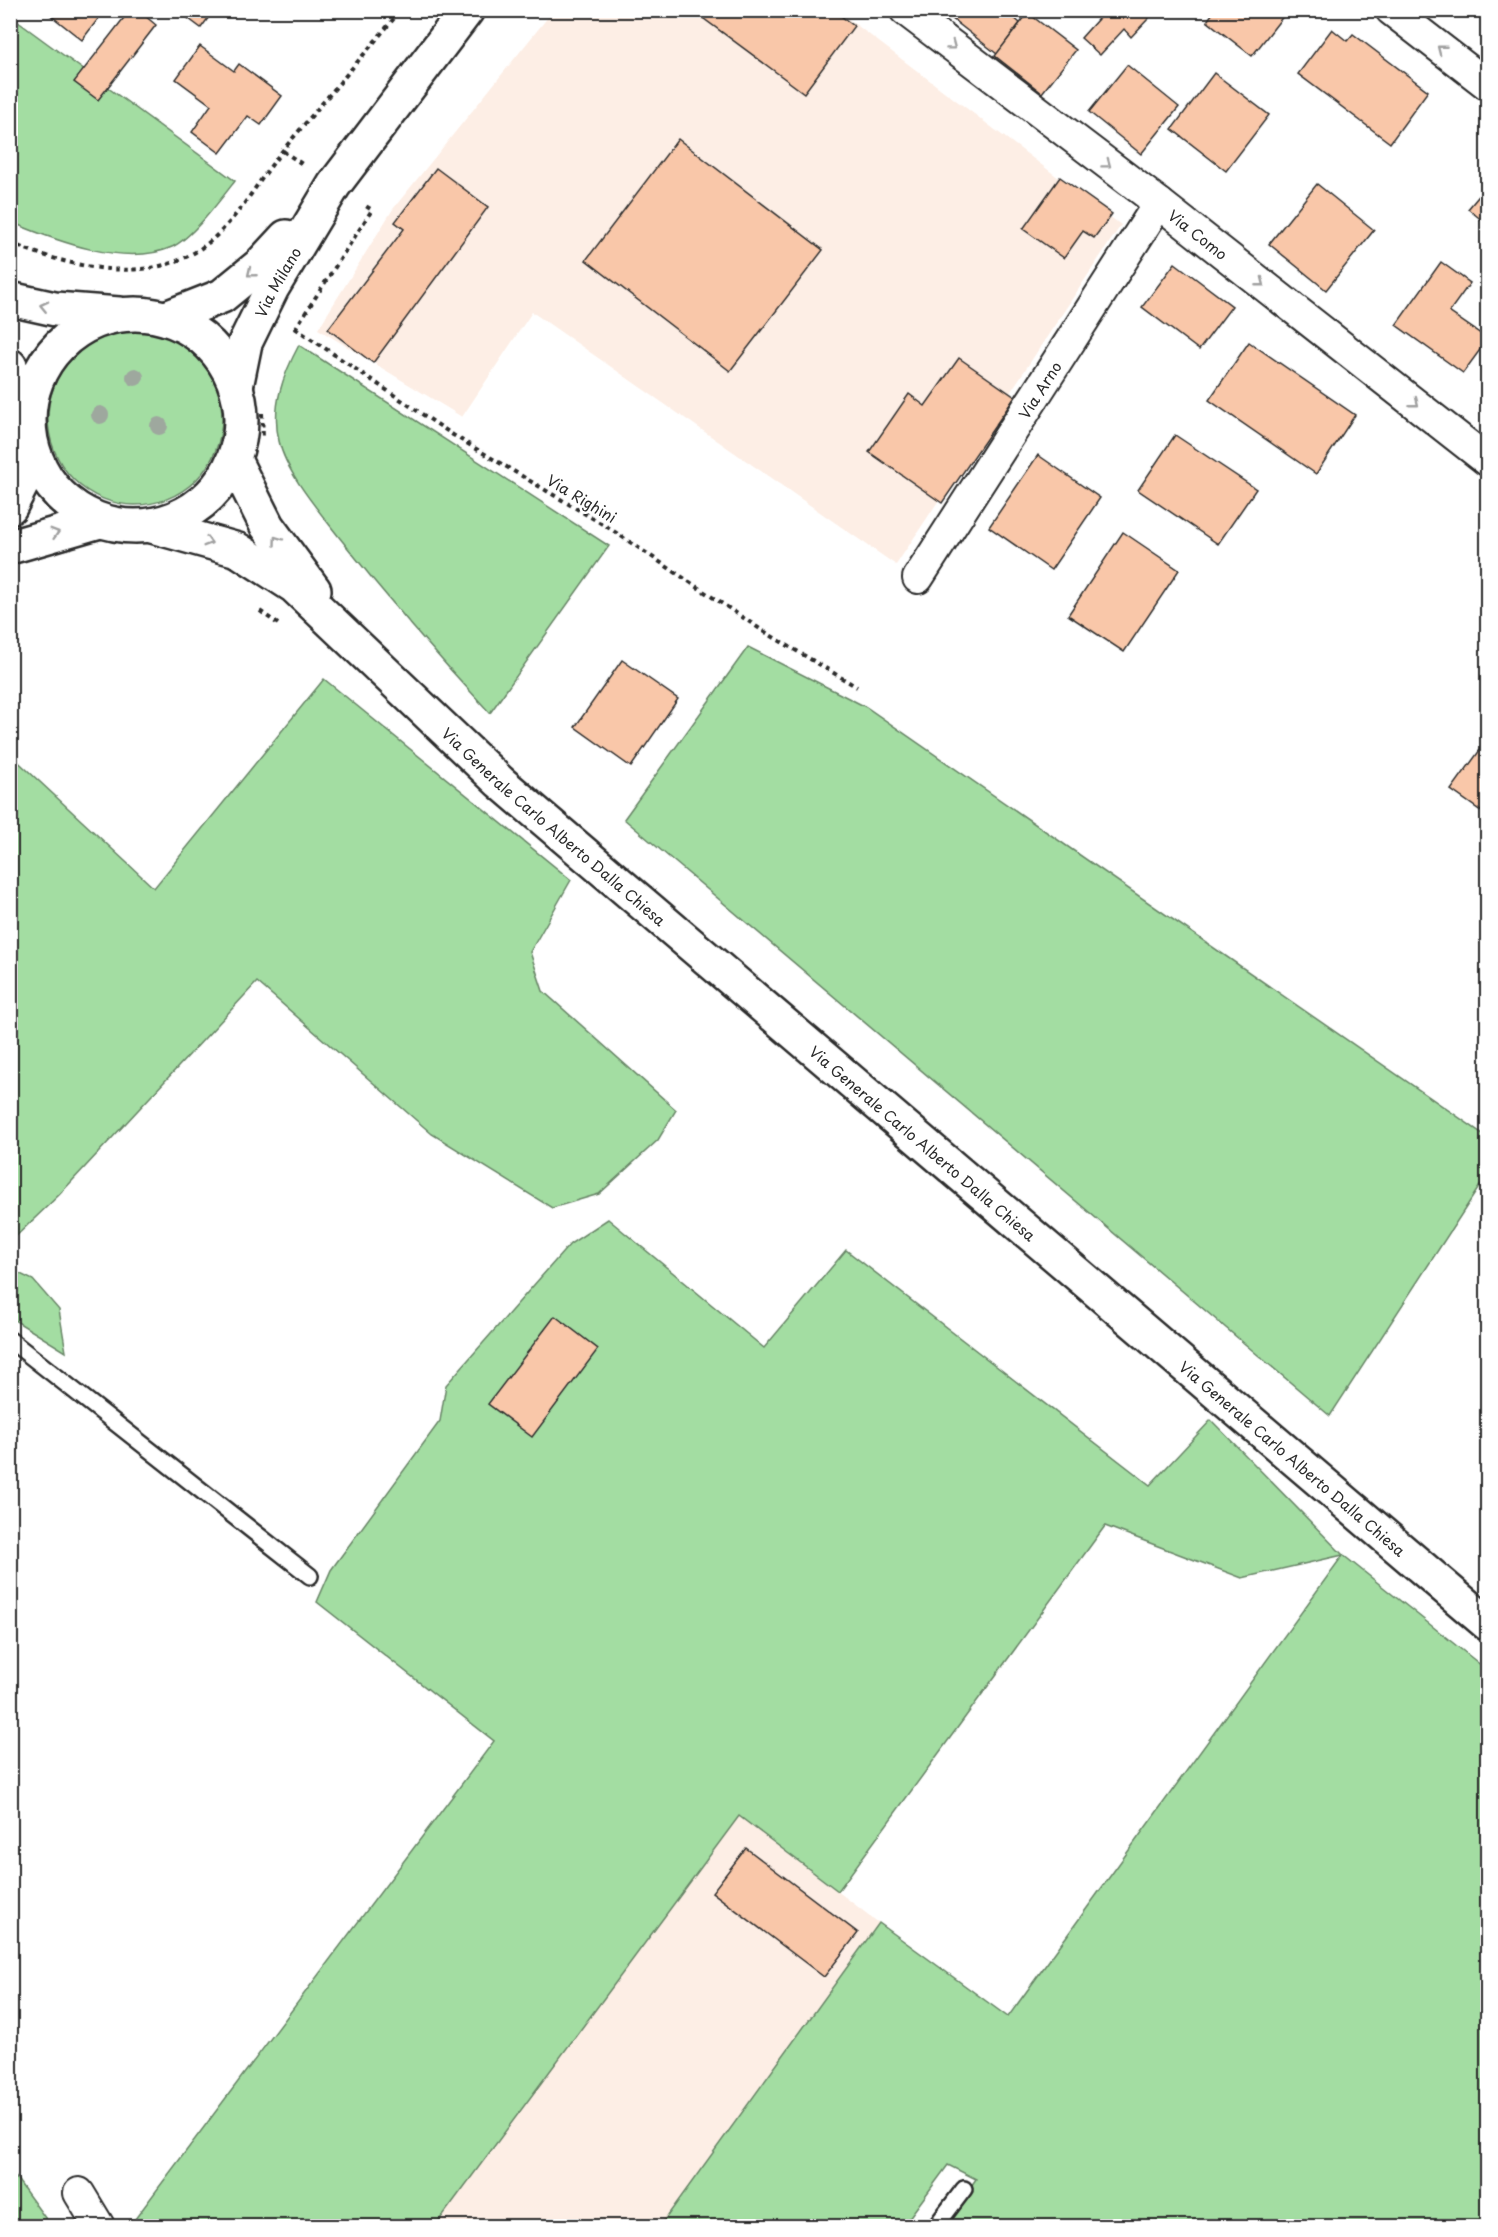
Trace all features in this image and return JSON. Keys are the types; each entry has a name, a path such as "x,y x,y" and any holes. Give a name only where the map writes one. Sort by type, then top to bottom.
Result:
{"street":[{"name":"Via Milano","path":"166,318 222,296 260,266 334,185 467,10"},
{"name":"Via Como","path":"905,10 1159,203 1488,461"},
{"path":"1391,10 1488,85"},
{"name":"Via Milano","path":"249,396 245,343 272,288 334,185"},
{"name":"Via Arno","path":"918,578 1159,203"},
{"path":"10,299 55,309 120,314 143,313 166,318 197,333 220,357 249,396 234,460 220,484 202,504 178,518 152,526 100,521 10,547"},
{"path":"28,414 36,378 56,347 84,325 120,314"},
{"path":"10,366 28,414 34,458 60,497 100,521"},
{"path":"10,507 34,458"},
{"name":"Via Generale Carlo Alberto Dalla Chiesa","path":"234,460 267,526 364,652"},
{"name":"Via Generale Carlo Alberto Dalla Chiesa","path":"152,526 238,550 294,586 500,782 1488,1624"},
{"path":"80,2193 99,2226"}],"lane":[{"path":"10,1340 310,1576"},
{"path":"936,2226 964,2189"}],"path":[{"path":"10,243 43,256 93,267 137,271 178,262 216,237 283,151 401,10"},
{"path":"283,151 372,210 291,335"},
{"name":"Via Righini","path":"296,328 453,435 609,528 760,629 857,687"},
{"path":"249,396 263,448"},
{"path":"252,604 280,626"}],"shaded area":[{"path":"553,11 838,11 1121,225 896,565 532,312 462,417 318,329 393,209"},
{"path":"739,1816 879,1923 660,2226 435,2226"}],"green space":[{"path":"10,16 235,181 206,217 180,242 153,253 112,253 68,243 11,222"},
{"path":"135,331 152,332 168,337 184,345 197,356 208,369 216,385 221,401 221,435 216,451 208,467 197,480 184,491 168,499 152,504 135,505 118,504 102,499 86,491 73,480 62,467 54,451 49,435 48,418 49,401 54,385 62,369 73,356 86,345 102,337 118,332"},
{"path":"299,345 609,546 490,713 375,582 313,504 289,466 279,441 276,416 280,392"},
{"path":"748,647 866,707 1487,1137 1487,1175 1330,1416 624,819"},
{"path":"324,679 571,880 530,952 543,991 676,1110 658,1140 599,1194 552,1208 432,1134 257,982 59,1195 11,1241 11,755 154,888"},
{"path":"608,1219 764,1348 846,1250 1150,1485 1211,1420 1343,1555 1242,1578 1105,1526 838,1891 739,1816 435,2226 140,2226 135,2219 494,1741 317,1602 331,1570 440,1421 446,1385 570,1244"},
{"path":"10,1269 33,1280 59,1310 66,1352 11,1318"},
{"path":"1343,1555 1487,1670 1487,2226 943,2226 976,2179 948,2165 903,2226 660,2226 879,1923 1008,2017"},
{"path":"11,2171 51,2226 11,2226"}],"building":[{"path":"44,10 105,10 82,40"},
{"path":"130,10 138,10 156,25 98,100 74,82"},
{"path":"177,10 214,10 201,28"},
{"path":"692,10 833,10 854,26 804,93"},
{"path":"948,10 1005,10 1020,23 997,54 946,14"},
{"path":"1106,10 1140,10 1149,18 1131,37 1124,29 1100,55 1081,38"},
{"path":"1215,10 1288,10 1252,56 1207,21"},
{"path":"1028,13 1076,50 1042,93 995,56"},
{"path":"1332,29 1347,41 1353,34 1428,91 1390,143 1298,74"},
{"path":"200,46 234,71 239,64 282,96 261,125 248,116 220,153 192,132 211,105 176,79"},
{"path":"1127,65 1179,107 1141,154 1089,112"},
{"path":"1214,73 1269,115 1226,171 1172,129"},
{"path":"678,139 823,250 730,371 586,260"},
{"path":"436,168 488,207 373,363 328,329 404,229 395,222"},
{"path":"1060,177 1112,214 1094,238 1083,231 1064,258 1023,229"},
{"path":"1317,184 1374,230 1326,290 1269,244"},
{"path":"1488,185 1488,225 1468,209"},
{"path":"1441,262 1470,283 1449,312 1488,339 1463,373 1396,325"},
{"path":"1175,263 1232,306 1199,350 1142,307"},
{"path":"1249,342 1355,415 1316,474 1209,400"},
{"path":"959,358 1015,397 942,503 869,452 909,394 925,406"},
{"path":"1175,435 1256,489 1218,544 1138,490"},
{"path":"1038,455 1100,498 1051,570 989,527"},
{"path":"1123,532 1179,570 1124,652 1068,615"},
{"path":"622,660 678,699 631,767 575,727"},
{"path":"1488,739 1488,816 1451,790"},
{"path":"555,1316 598,1349 532,1437 488,1404"},
{"path":"746,1848 858,1933 824,1977 712,1892"}]}
